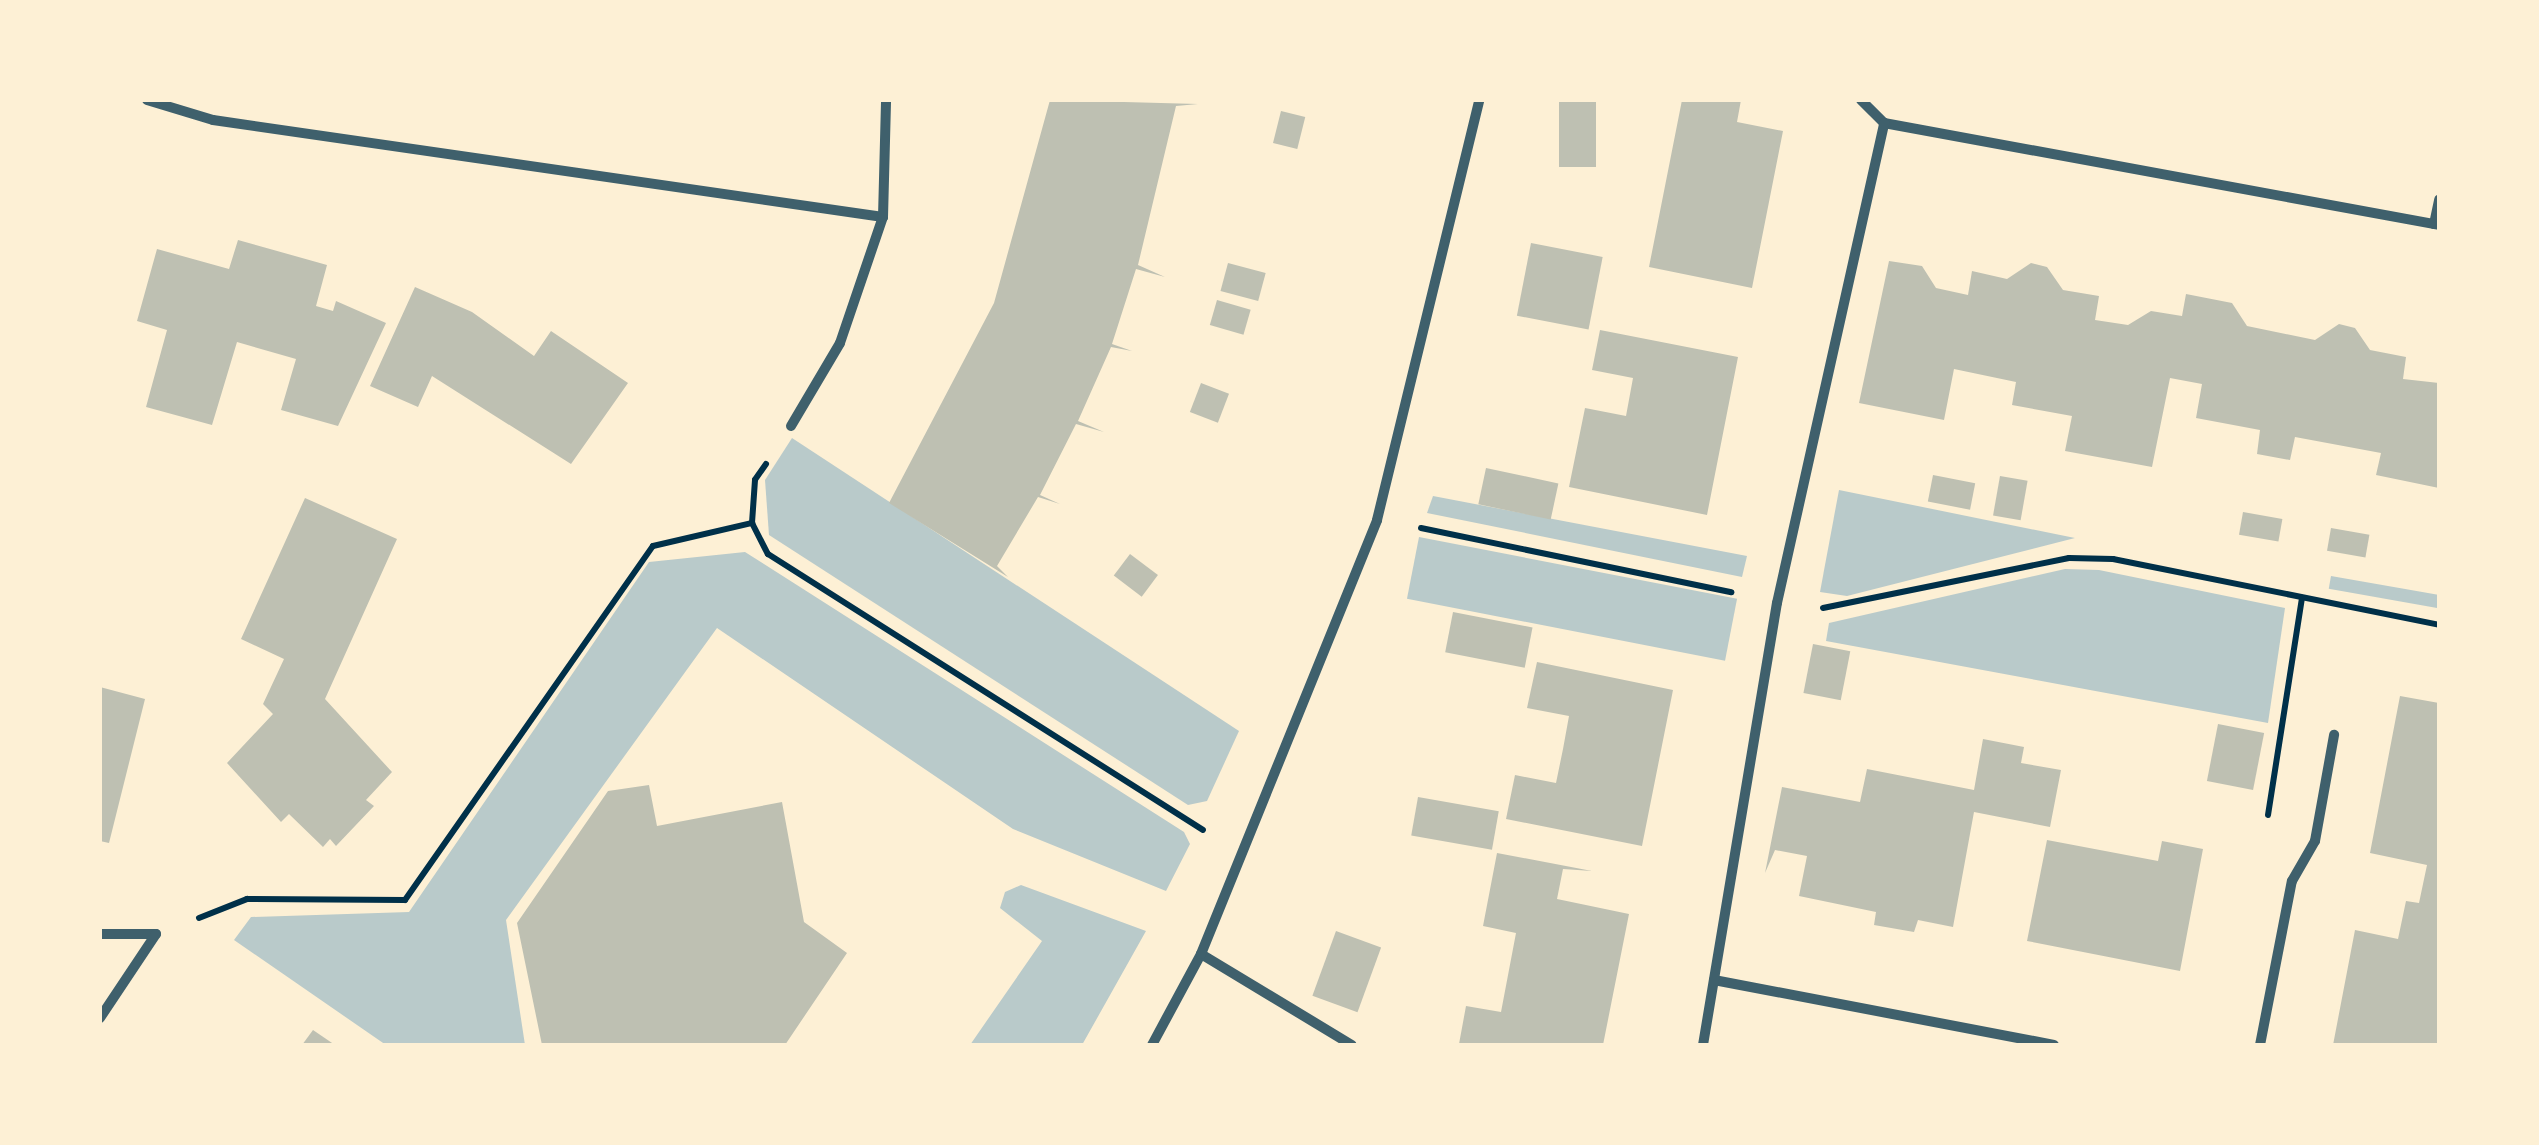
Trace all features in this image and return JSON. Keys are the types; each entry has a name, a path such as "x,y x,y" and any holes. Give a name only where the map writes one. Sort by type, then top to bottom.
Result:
{"street":[{"path":"146,100 213,120 883,217"},
{"path":"791,426 840,343 883,217 886,100"},
{"path":"1152,1045 1201,954 1377,520 1479,100"},
{"path":"1862,100 1884,123 2437,224 2439,200"},
{"path":"1703,1045 1777,602 1884,123"},
{"path":"2260,1045 2292,881 2315,841 2334,735"},
{"path":"100,934 156,934"},
{"path":"100,1018 156,934"},
{"path":"1201,954 1352,1045"},
{"path":"1714,980 2054,1045"}],"path":[{"path":"791,426 755,480 752,523 768,554 1242,854"},
{"path":"1377,520 1777,602 1832,608 2068,558 2113,560 2439,624"},
{"path":"156,934 247,899 405,900 653,546 752,523"}],"shaded area":[{"path":"792,438 1239,731 1207,801 1188,805 769,535 765,480"},
{"path":"1839,490 2075,538 1847,596 1820,592"},
{"path":"1433,496 1747,556 1742,577 1427,513"},
{"path":"1419,537 1737,599 1725,661 1407,599"},
{"path":"745,552 1184,832 1190,844 1166,891 1013,829 717,628 506,920 525,1045 386,1045 234,940 251,917 409,912 649,562"},
{"path":"2065,569 2099,570 2285,608 2268,723 1826,641 1829,623"},
{"path":"2331,576 2439,595 2437,608 2329,589"},
{"path":"1021,885 1146,931 1082,1045 970,1045 1042,941 1000,908 1005,892"}],"building":[{"path":"1050,100 1198,104 1176,106 1138,265 1165,277 1136,269 1112,344 1132,351 1111,347 1078,421 1104,432 1076,424 1040,495 1060,504 1038,497 997,566 1008,577 889,503 994,303"},
{"path":"1559,100 1596,100 1596,167 1559,167"},
{"path":"1682,100 1741,100 1737,122 1783,131 1752,288 1649,267"},
{"path":"1281,111 1305,117 1297,149 1273,143"},
{"path":"238,240 327,265 316,306 333,311 336,301 386,323 338,426 281,410 296,359 237,342 212,425 146,407 167,330 137,321 157,249 229,269"},
{"path":"1531,243 1603,257 1589,330 1517,316"},
{"path":"1889,261 1922,266 1936,288 1968,295 1972,271 2007,279 2031,263 2047,267 2063,290 2099,296 2095,320 2128,325 2151,311 2182,316 2186,294 2232,303 2247,326 2315,340 2339,324 2355,328 2370,350 2406,357 2403,379 2439,383 2439,488 2376,475 2381,453 2295,437 2290,460 2257,454 2260,430 2196,418 2202,384 2170,378 2152,467 2065,451 2072,416 2012,405 2016,382 1954,369 1944,420 1859,403"},
{"path":"1228,263 1266,273 1258,301 1220,291"},
{"path":"415,287 472,312 534,356 551,331 628,383 571,464 432,376 418,407 370,386"},
{"path":"1217,300 1251,310 1243,335 1210,325"},
{"path":"1600,330 1738,357 1707,515 1569,487 1585,408 1626,416 1633,378 1592,370"},
{"path":"1201,383 1229,394 1218,423 1190,412"},
{"path":"1486,468 1558,483 1551,520 1478,504"},
{"path":"1933,475 1975,483 1970,510 1928,502"},
{"path":"2000,476 2028,481 2021,520 1993,515"},
{"path":"305,498 397,539 325,699 392,772 366,800 374,806 336,846 330,839 323,847 289,814 281,822 227,763 273,714 263,704 284,659 241,639"},
{"path":"2243,512 2282,519 2278,542 2239,535"},
{"path":"2331,528 2369,535 2365,557 2327,551"},
{"path":"1130,554 1158,575 1142,597 1114,576"},
{"path":"1453,612 1533,627 1525,668 1445,652"},
{"path":"1813,644 1850,651 1841,700 1803,693"},
{"path":"1537,662 1673,690 1642,846 1506,819 1515,775 1556,783 1563,749 1569,716 1527,708"},
{"path":"100,687 145,699 109,843 100,841"},
{"path":"2400,696 2439,703 2437,1045 2333,1045 2355,930 2398,939 2406,901 2419,903 2427,865 2370,853"},
{"path":"2218,724 2264,733 2253,790 2207,781"},
{"path":"1983,739 2024,747 2021,763 2061,770 2050,827 1974,812 1953,927 1918,920 1914,932 1874,925 1876,912 1799,896 1807,856 1775,850 1765,873 1782,787 1860,802 1867,769 1974,790"},
{"path":"649,785 657,826 782,802 804,922 847,953 785,1045 542,1045 517,923 608,791"},
{"path":"1418,797 1499,811 1492,850 1411,835"},
{"path":"2047,840 2158,861 2162,841 2203,849 2180,971 2027,941"},
{"path":"1497,853 1592,871 1563,869 1557,899 1629,914 1603,1045 1459,1044 1466,1006 1501,1012 1516,933 1483,926"},
{"path":"1336,931 1381,947 1358,1012 1312,996"},
{"path":"313,1030 335,1045 302,1045"}]}
